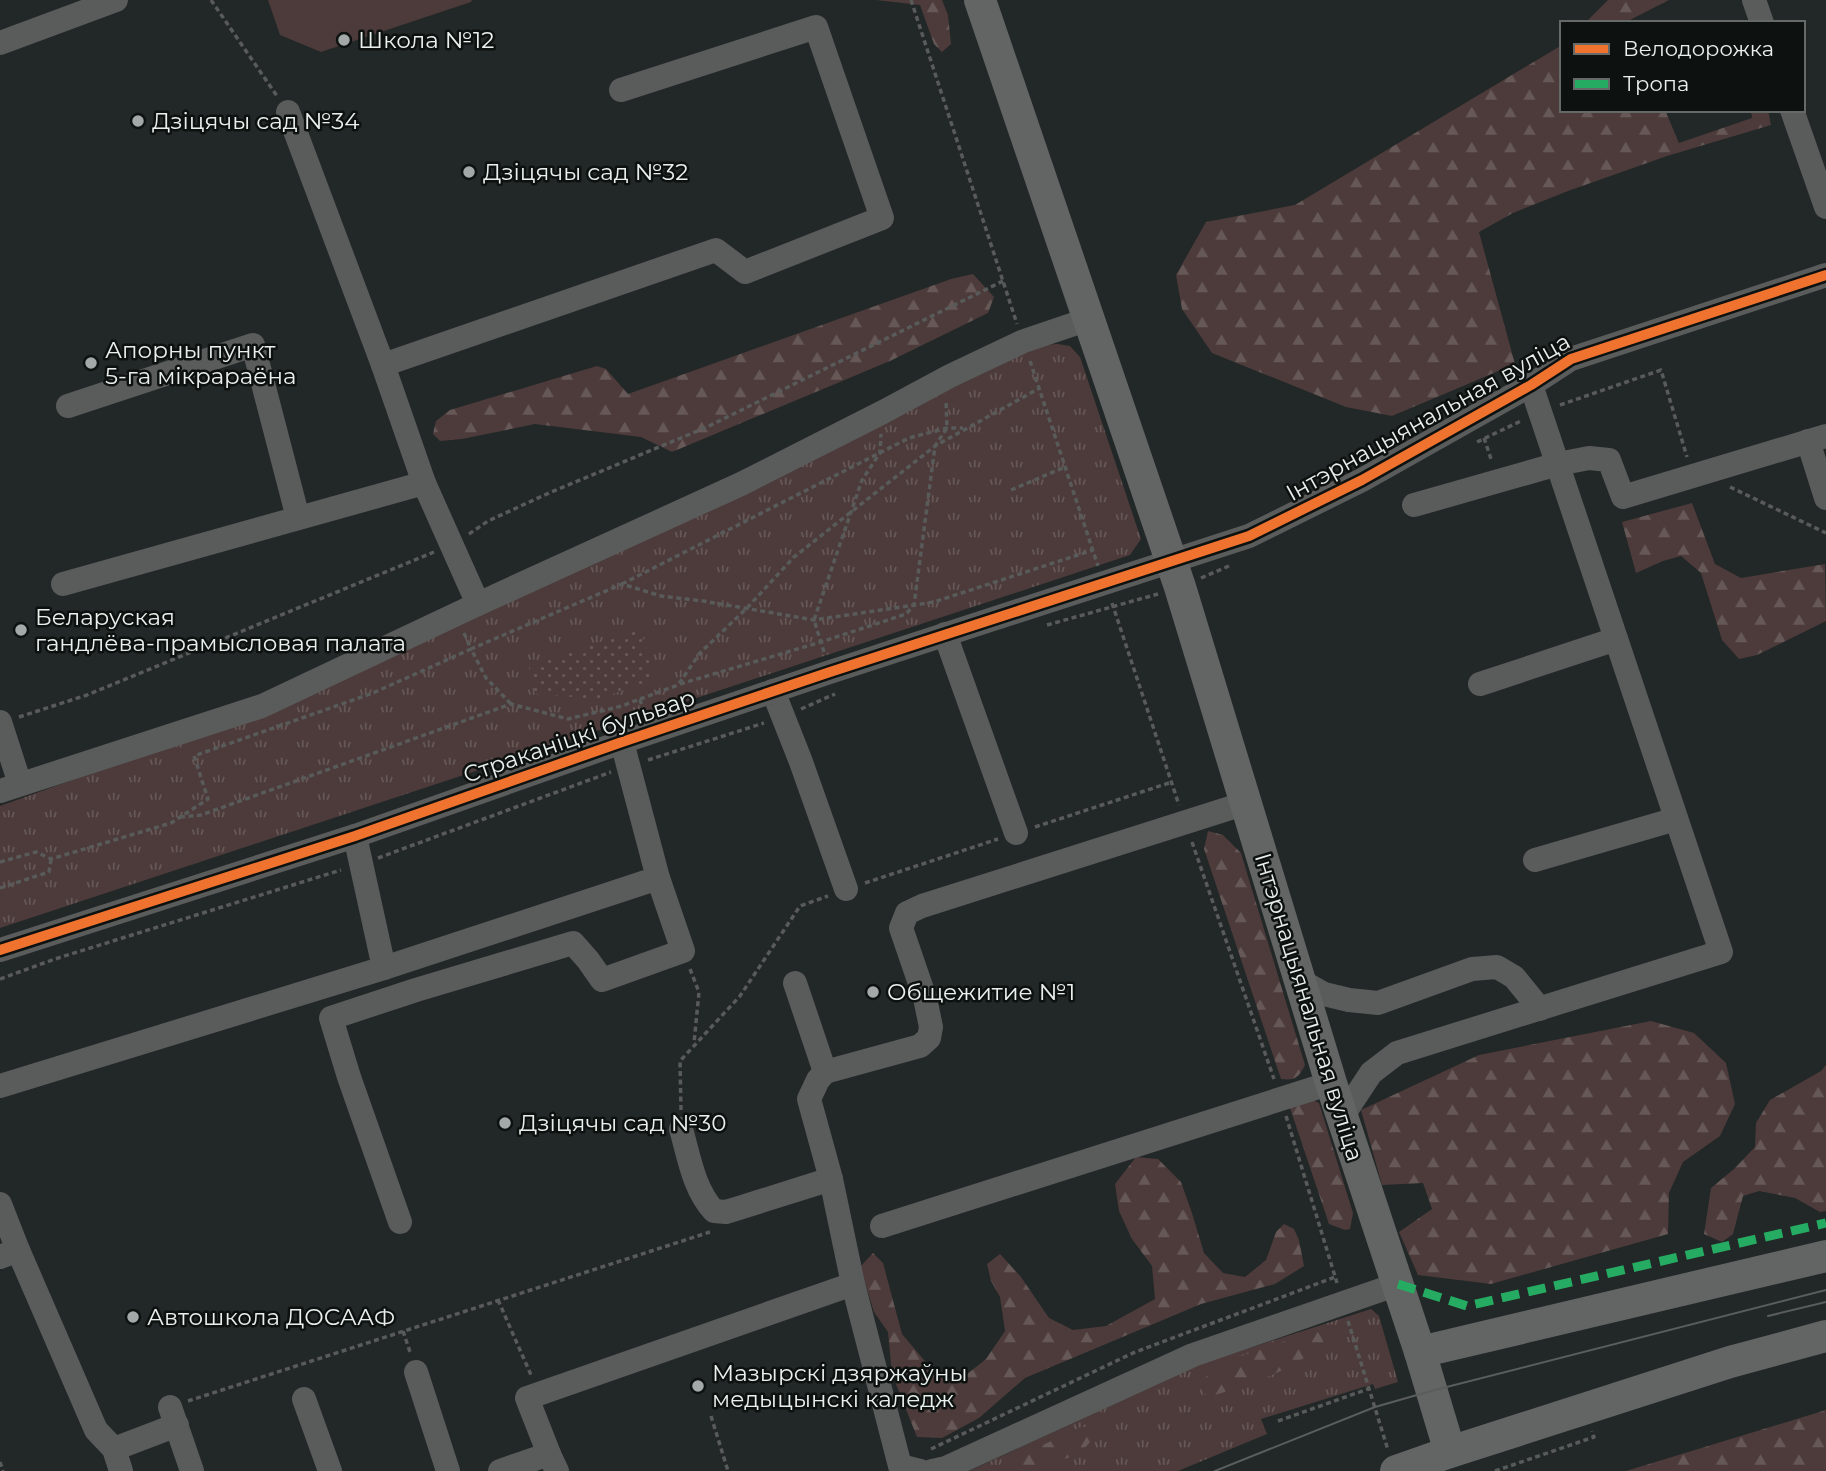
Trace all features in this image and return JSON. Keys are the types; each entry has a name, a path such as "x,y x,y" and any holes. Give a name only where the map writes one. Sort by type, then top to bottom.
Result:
{"main road":[{"name":"Інтэрнацыянальная вуліца","path":"980,0 1171,560 1331,1083 1420,1352 1450,1452"},
{"path":"1420,1352 1826,1256"},
{"path":"1394,1465 1450,1452 1730,1362 1826,1336"}],"street":[{"path":"0,43 116,0"},
{"path":"1754,0 1761,21"},
{"path":"383,365 716,250 745,272 882,218 816,27 621,90"},
{"path":"288,112 424,482 451,545 468,609"},
{"path":"1793,112 1826,207"},
{"name":"Інтэрнацыянальная вуліца","path":"1171,560 1249,536 1362,480 1531,385 1571,359 1826,275"},
{"path":"0,722 10,787 262,706 741,484 944,379 1024,341 1089,319"},
{"path":"68,406 253,345 299,518"},
{"path":"1342,1118 1371,1073 1397,1053 1721,952 1531,385"},
{"path":"1414,505 1558,464 1589,458 1609,460 1623,497 1817,438 1826,498"},
{"path":"62,584 424,482"},
{"name":"Страканіцкі бульвар","path":"0,950 355,836 773,691 836,685 945,634 1171,560"},
{"path":"945,634 1016,834"},
{"path":"1480,684 1616,639"},
{"path":"773,691 846,889"},
{"path":"400,1222 331,1018 415,989 573,943 602,980 683,951 658,878 622,742"},
{"path":"902,1466 853,1284 831,1179 809,1099 818,1080 825,1072 920,1046 929,1038 931,1027 925,998 901,928 907,913 1246,803"},
{"path":"1535,860 1676,819"},
{"path":"355,836 384,968"},
{"path":"0,1086 384,968 658,878"},
{"path":"1299,980 1324,994 1378,1003 1472,969 1497,967 1514,977 1540,1009"},
{"path":"795,984 825,1072"},
{"path":"882,1226 1331,1083"},
{"path":"681,1129 704,1201 714,1211 726,1212 831,1179"},
{"path":"0,1204 9,1254 96,1430 117,1460 174,1416 192,1471"},
{"path":"500,1471 553,1462 527,1398 853,1284"},
{"path":"932,1471 946,1468 1193,1354 1398,1284"},
{"path":"416,1372 448,1471"},
{"path":"304,1399 330,1471"}],"path":[{"path":"211,0 288,112"},
{"path":"911,0 1038,389 1281,1098 1368,1389 1394,1465"},
{"path":"0,722 87,695 451,545 488,522 549,493 707,427 1003,281"},
{"path":"1540,413 1661,370 1689,462 1725,485 1826,533"},
{"path":"468,609 471,649 486,678 511,704 568,719 622,706 678,685 906,614 914,605 935,446 947,428 944,379"},
{"path":"678,685 700,653 794,557 935,446 1038,389"},
{"path":"0,862 36,852 51,859 171,823 208,799 194,757 373,693 622,584 909,438 947,428 966,428"},
{"path":"1011,490 1065,467"},
{"path":"0,979 55,959 361,864 628,766 784,717 836,685 814,620 862,480"},
{"path":"622,584 661,596 814,620 934,602 1093,550"},
{"path":"640,699 651,733"},
{"path":"179,817 201,815 511,704"},
{"path":"0,888 49,872 51,859"},
{"path":"681,1129 680,1061 740,996 800,906 846,889"},
{"path":"683,951 699,992 694,1045"},
{"path":"174,1416 254,1378 709,1233 726,1212"},
{"path":"902,1466 1133,1353 1335,1277"},
{"path":"498,1300 539,1393"},
{"path":"1278,1421 1368,1389"},
{"path":"1495,1471 1594,1437 1584,1409"},
{"path":"711,1416 728,1471"},
{"path":"0,1462 3,1471"}],"green space":[{"path":"268,0 472,0 321,52 280,35"},
{"path":"876,0 942,0 948,15 951,44 942,52 934,44 920,5"},
{"path":"1608,0 1669,0 1628,21 1587,21"},
{"path":"1560,46 1560,112 1666,112 1679,143 1752,118 1751,112 1768,112 1771,125 1667,156 1568,191 1513,213 1479,232 1515,364 1392,416 1346,407 1212,353 1182,309 1176,275 1206,222 1295,205"},
{"path":"973,274 994,297 988,313 890,361 672,452 641,437 535,424 462,439 440,441 433,434 436,421 450,410 597,366 606,369 628,394 951,279"},
{"path":"1042,345 1070,346 1080,357 1141,539 1130,555 0,928 0,806 317,692"},
{"path":"1692,503 1715,564 1741,578 1825,564 1826,621 1757,655 1739,659 1722,640 1701,573 1681,556 1636,573 1622,522"},
{"path":"640,628 656,679 598,699 535,694 529,667"},
{"path":"1208,831 1223,835 1241,853 1305,1065 1293,1079 1281,1079 1204,849"},
{"path":"1651,1021 1694,1033 1726,1063 1735,1104 1720,1136 1683,1162 1669,1193 1668,1234 1491,1284 1418,1275 1399,1232 1432,1209 1423,1183 1382,1185 1361,1110 1479,1055"},
{"path":"1826,1065 1826,1211 1820,1212 1795,1198 1759,1191 1743,1196 1733,1234 1722,1242 1704,1234 1711,1188 1755,1147 1756,1123 1770,1100 1821,1071"},
{"path":"1304,1096 1319,1103 1353,1213 1350,1229 1345,1230 1329,1224 1289,1105"},
{"path":"1136,1157 1158,1159 1181,1182 1204,1253 1223,1273 1245,1277 1266,1260 1276,1232 1284,1224 1294,1229 1304,1266 1275,1284 1201,1304 1025,1378 979,1418 942,1438 917,1437 892,1374 888,1332 874,1312 860,1267 873,1253 883,1263 902,1334 929,1366 961,1379 986,1359 1005,1331 1000,1297 991,1281 987,1264 1000,1254 1021,1277 1049,1318 1073,1330 1106,1326 1155,1299 1152,1266 1132,1239 1119,1211 1115,1184"},
{"path":"1371,1309 1379,1316 1398,1382 1375,1389 1373,1384 1261,1419 1267,1434 1178,1471 969,1471 1203,1363"},
{"path":"1312,1332 1324,1332 1329,1336 1317,1348 1289,1367 1208,1397 1203,1391 1205,1378 1221,1363"},
{"path":"1826,1410 1826,1471 1626,1471"},
{"path":"1080,1427 1094,1427 1097,1433 1081,1453 1031,1471 989,1471"}],"tram line":[{"path":"1215,1471 1375,1407 1826,1290"},
{"path":"1768,1316 1826,1302"}],"marked path":[{"path":"1398,1284 1467,1306 1826,1223"}],"cycle path":[{"path":"0,950 355,836 830,672 1249,536 1362,480 1531,385 1571,359 1826,275"}],"place":[{"name":"Школа №12","path":"344,40"},
{"name":"Дзіцячы сад №34","path":"138,121"},
{"name":"Дзіцячы сад №32","path":"469,172"},
{"name":"Апорны пункт 5-га мікрараёна","path":"91,363"},
{"name":"Беларуская гандлёва-прамысловая палата","path":"21,630"},
{"name":"Общежитие №1","path":"873,992"},
{"name":"Дзіцячы сад №30","path":"505,1123"},
{"name":"Автошкола ДОСААФ","path":"133,1317"},
{"name":"Мазырскі дзяржаўны медыцынскі каледж","path":"698,1386"}]}
